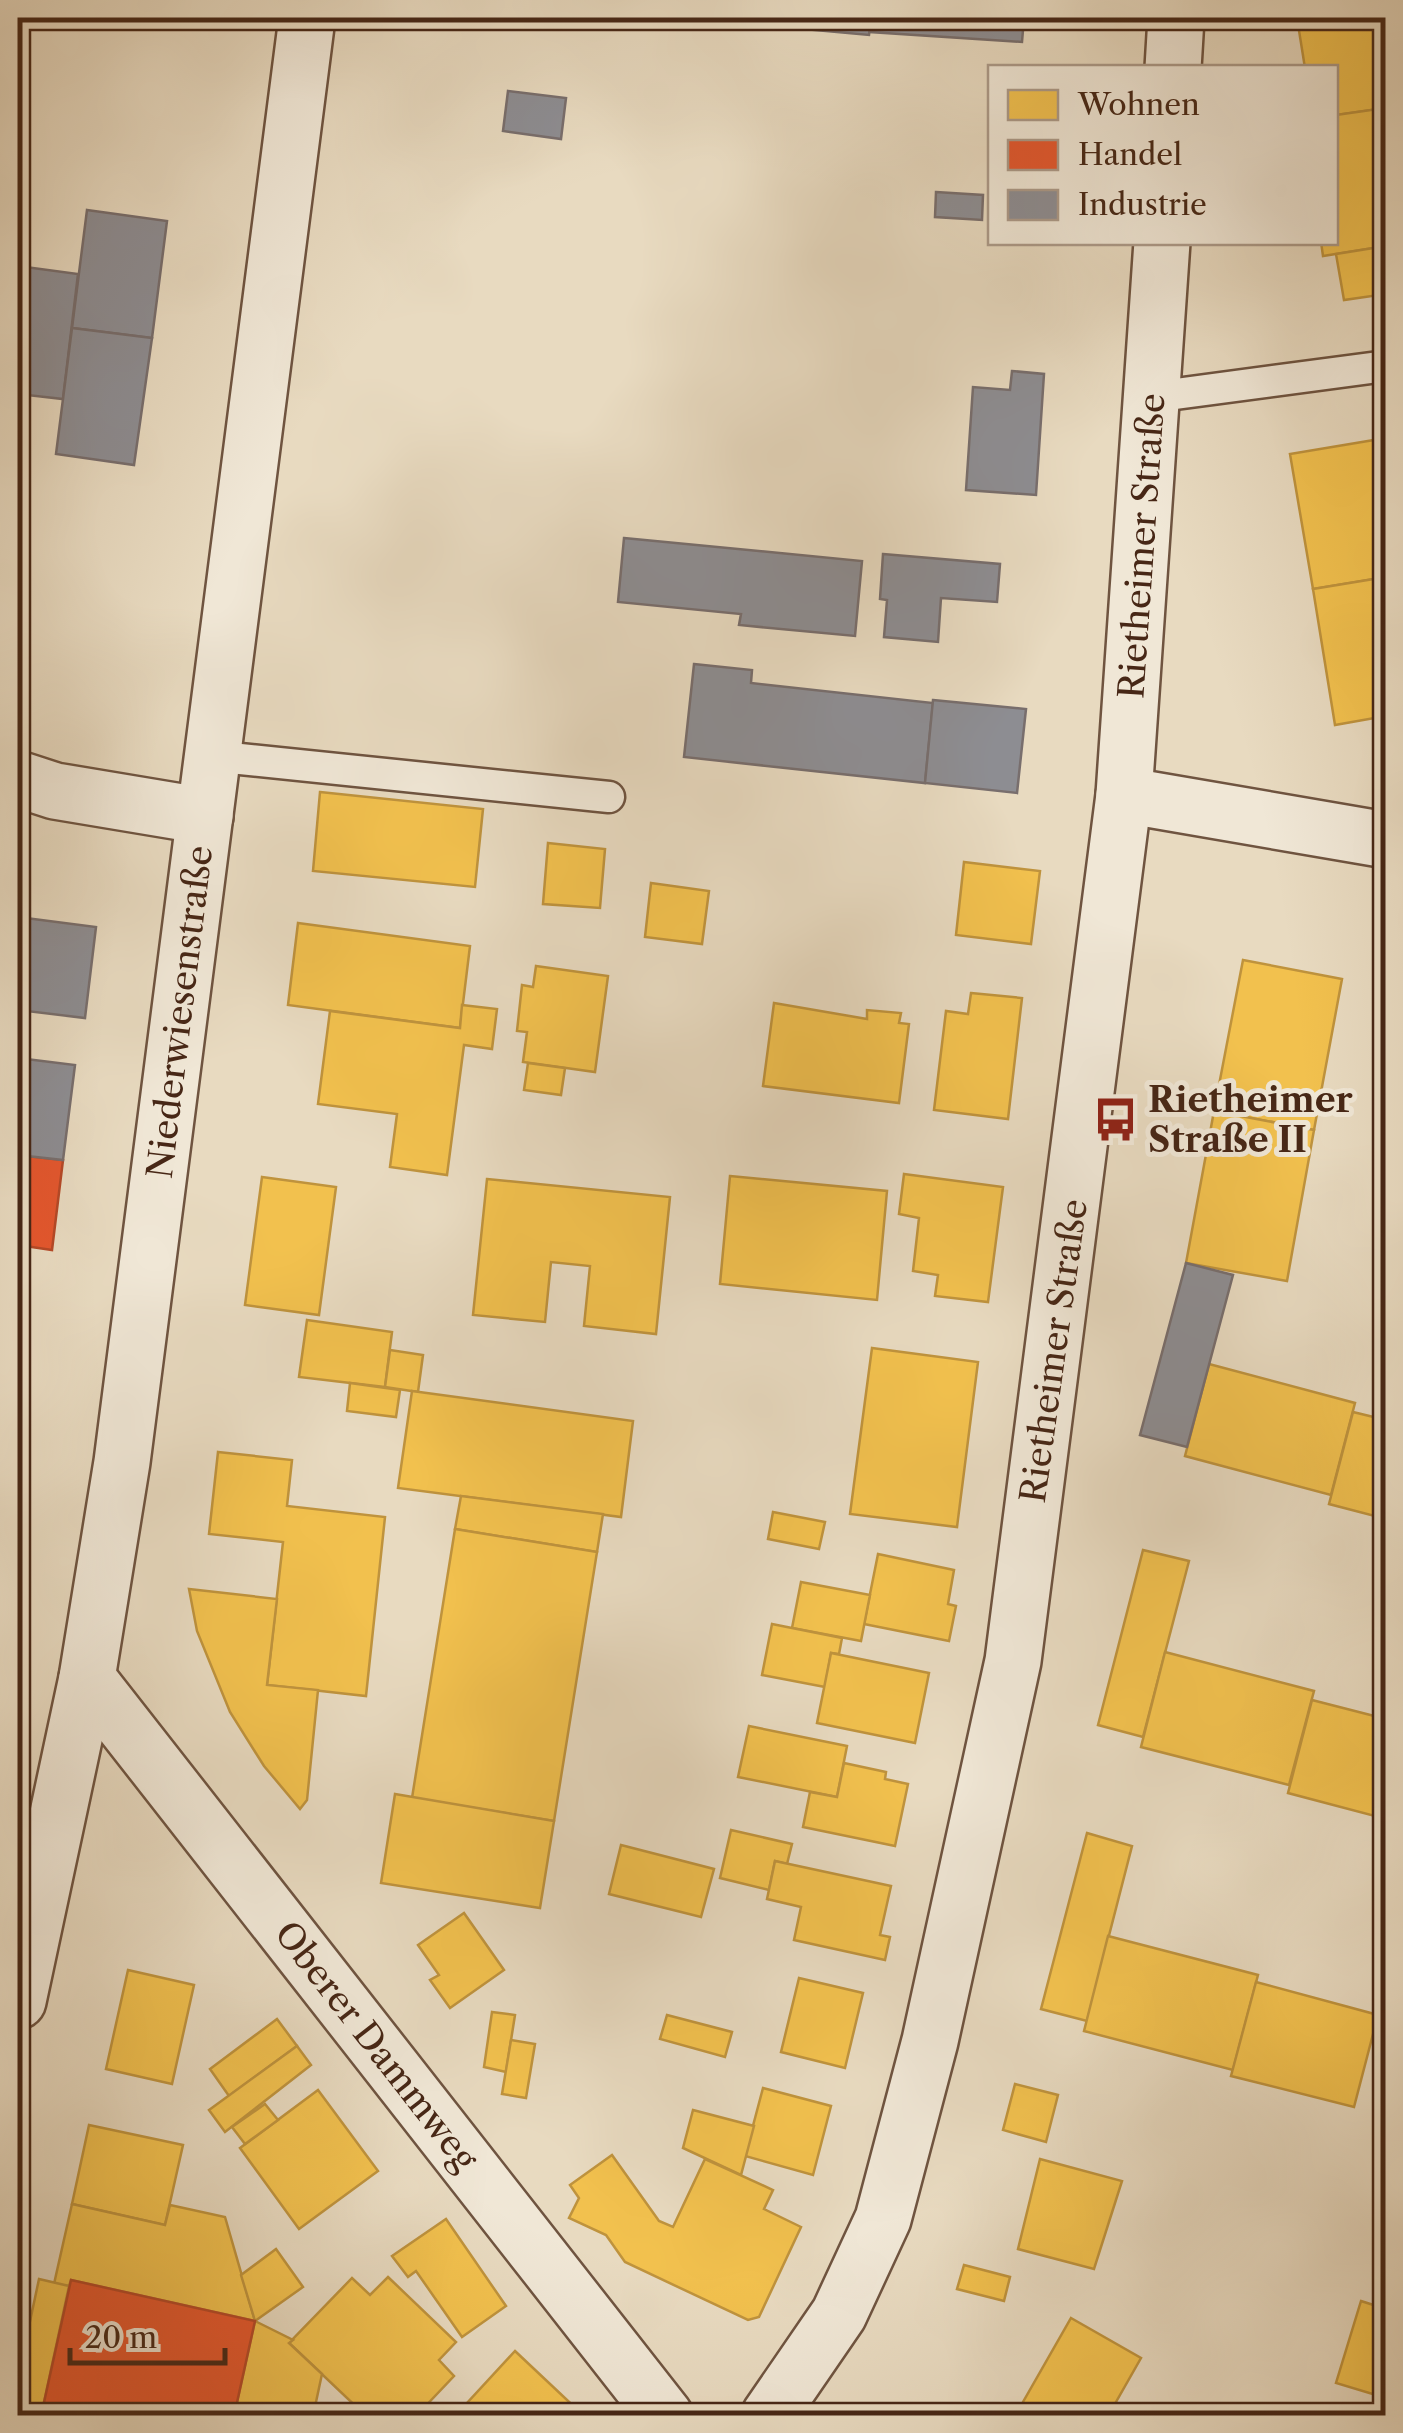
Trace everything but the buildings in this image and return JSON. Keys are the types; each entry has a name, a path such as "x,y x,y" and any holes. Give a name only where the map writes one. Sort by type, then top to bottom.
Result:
{"street":[{"name":"Niederwiesenstraße","path":"18,2002 88,1678 122,1462 308,18"},
{"path":"1173,65 1176,18"},
{"name":"Rietheimer Straße","path":"769,2416 839,2314 883,2219 930,2041 1013,1661 1124,795 1162,245"},
{"path":"18,779 54,791 206,816"},
{"path":"1124,795 1386,840"},
{"name":"Oberer Dammweg","path":"88,1678 665,2416"}],"lane":[{"path":"1153,396 1386,366"},
{"path":"211,756 609,796"}],"place":[{"name":"Rietheimer Straße II","path":"1115,1120"}]}
